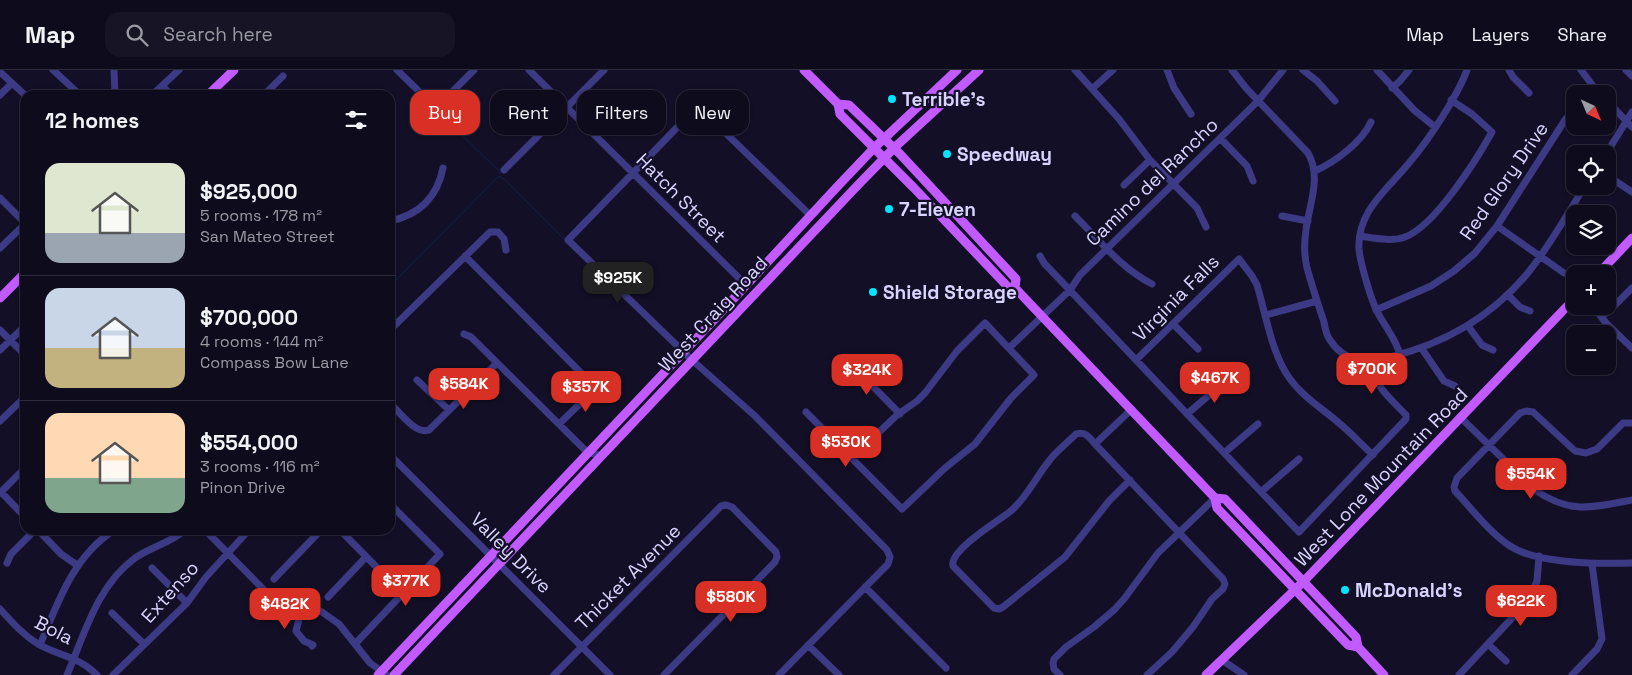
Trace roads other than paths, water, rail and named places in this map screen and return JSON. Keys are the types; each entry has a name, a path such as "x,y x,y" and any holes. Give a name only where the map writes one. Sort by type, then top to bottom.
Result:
{"main road":[{"path":"213,90 234,70"},
{"path":"804,70 838,104 840,114 1008,287 1015,288 1132,409 1215,498 1217,508 1294,589 1348,645 1358,647"},
{"name":"West Craig Road","path":"383,674 587,452 810,215 884,138 957,70"},
{"name":"West Craig Road","path":"394,675 884,158 977,71"},
{"path":"838,104 849,105 894,148 1016,279 1015,288"},
{"path":"1606,265 1632,238"},
{"path":"784,243 794,252"},
{"path":"973,250 980,249 988,258 999,261"},
{"path":"983,261 993,263 1001,271 1008,271"},
{"path":"0,298 20,278"},
{"name":"West Lone Mountain Road","path":"1206,675 1304,581 1566,307"},
{"path":"1215,498 1226,499 1356,637 1358,647 1384,675"}],"street":[{"path":"53,70 73,88"},
{"path":"114,70 114,90"},
{"path":"158,90 179,70"},
{"path":"397,70 436,108 474,70"},
{"name":"Hatch Street","path":"528,70 548,90"},
{"path":"567,107 604,70"},
{"path":"1075,70 1119,119 1150,160 1196,208 1206,227"},
{"path":"1092,89 1113,70"},
{"path":"1167,70 1174,88 1191,114"},
{"path":"1232,70 1308,153 1315,171 1315,185 1304,249 1307,266 1329,339 1350,358 1370,362 1422,349 1468,326 1508,295 1526,275 1566,223"},
{"name":"Camino del Rancho","path":"1009,348 1070,290 1080,275 1106,248 1258,100 1283,70"},
{"path":"1303,70 1317,81 1335,101"},
{"path":"1377,70 1414,110 1435,127"},
{"path":"1392,88 1409,70"},
{"path":"1400,354 1397,344 1376,310 1359,250 1362,224 1373,202 1409,164 1435,127 1461,84 1467,70"},
{"path":"1509,70 1513,78 1529,93"},
{"path":"1581,70 1591,85"},
{"path":"1626,70 1632,76"},
{"path":"0,72 20,90"},
{"path":"269,90 283,76"},
{"path":"0,95 12,83"},
{"path":"162,86 166,90"},
{"path":"1360,236 1396,239 1413,233 1420,228 1460,183 1492,132 1472,114 1451,100"},
{"name":"Hatch Street","path":"567,109 746,285"},
{"path":"778,675 888,564 890,557 887,550 755,416 683,352 568,240 694,110 698,109 702,110 810,215"},
{"path":"1616,111 1629,125"},
{"path":"1613,145 1629,125 1632,112"},
{"name":"Red Glory Drive","path":"1376,310 1419,292 1454,271 1475,253 1496,226 1566,119"},
{"path":"1315,171 1335,160 1362,136 1371,122"},
{"path":"504,170 539,135"},
{"path":"1220,138 1247,166 1253,181"},
{"path":"1124,186 1150,160"},
{"path":"395,220 404,218 417,211 436,190 443,168"},
{"path":"1616,181 1632,192"},
{"path":"0,198 20,219"},
{"path":"1075,216 1127,269 1152,284"},
{"path":"1282,216 1308,220"},
{"path":"1496,226 1564,273"},
{"path":"0,248 20,229"},
{"path":"395,325 492,230 498,232 504,239 506,250"},
{"path":"465,256 590,382 592,388 590,394 559,424"},
{"path":"1040,256 1044,263 1298,532 1406,419 1406,416 1382,391 1373,376 1370,362"},
{"name":"Virginia Falls","path":"1136,360 1239,259 1257,285 1266,315"},
{"path":"1632,288 1608,312 1601,316 1632,348"},
{"path":"1508,295 1520,307 1530,311"},
{"path":"1317,301 1266,315 1281,364 1300,391 1340,424 1373,455"},
{"path":"806,412 902,510 945,468 975,444 1011,398 1034,375 985,323 957,351 925,393 852,458"},
{"path":"1173,324 1198,349"},
{"path":"1468,326 1482,345 1493,350"},
{"path":"0,330 20,351"},
{"path":"0,350 20,331"},
{"path":"464,334 471,337 587,452 602,456"},
{"path":"1422,349 1444,381 1455,386"},
{"path":"395,409 417,430 429,430 497,363"},
{"path":"850,363 900,414"},
{"path":"1187,414 1229,378"},
{"path":"417,380 448,410"},
{"path":"0,421 20,402"},
{"path":"1095,444 1132,409"},
{"path":"1630,422 1623,423 1597,449 1586,453 1575,451 1533,412 1526,411 1520,413 1456,478 1454,487 1455,491 1499,538 1511,547 1539,556 1592,564 1632,563"},
{"path":"1460,417 1535,490 1547,498 1561,504 1576,507 1591,507 1632,500"},
{"path":"1224,453 1258,424"},
{"path":"1130,480 1109,501 1065,557 999,609 994,608 952,562 954,556 966,545 1012,510 1050,460 1076,434 1081,432 1085,434 1130,480 1223,579 1222,589 1212,599 1193,627 1172,652 1148,675"},
{"name":"Valley Drive","path":"395,459 610,675"},
{"path":"1261,492 1299,459"},
{"path":"20,473 0,492 20,512"},
{"path":"1060,675 1054,669 1054,659 1066,647 1094,627 1124,599 1158,553 1215,498"},
{"name":"Thicket Avenue","path":"554,675 721,506 732,507 776,552 775,562 664,675"},
{"path":"355,644 440,554 395,509"},
{"path":"7,563 11,554 32,535"},
{"path":"42,535 61,554 77,566"},
{"path":"40,645 65,586 77,566 96,544 108,535"},
{"path":"67,675 96,606 109,583 124,566 138,556 166,543 178,535"},
{"path":"210,535 266,592 280,599 304,604 322,612 339,624 370,662 383,674"},
{"name":"Extenso","path":"114,675 187,603 206,577 245,535"},
{"path":"274,579 316,535"},
{"path":"345,535 403,594"},
{"path":"1459,675 1528,601 1537,581 1539,556"},
{"path":"328,597 366,557"},
{"path":"1572,675 1597,649 1602,639 1592,564"},
{"path":"152,568 187,603"},
{"path":"865,587 946,668"},
{"path":"304,604 296,631 304,641 312,646"},
{"name":"Bola","path":"0,609 23,633 40,645 74,658 97,675"},
{"path":"112,613 144,644"},
{"path":"1488,644 1506,661"},
{"path":"808,645 839,675"},
{"path":"1222,660 1244,675"}],"waterway":[{"path":"462,135 500,172 499,176 564,239"},
{"path":"395,281 499,176"}],"place":[{"name":"Terrible's","path":"892,99"},
{"name":"Speedway","path":"947,154"},
{"name":"7-Eleven","path":"889,209"},
{"name":"Shield Storage","path":"873,292"},
{"name":"McDonald's","path":"1345,590"}]}
